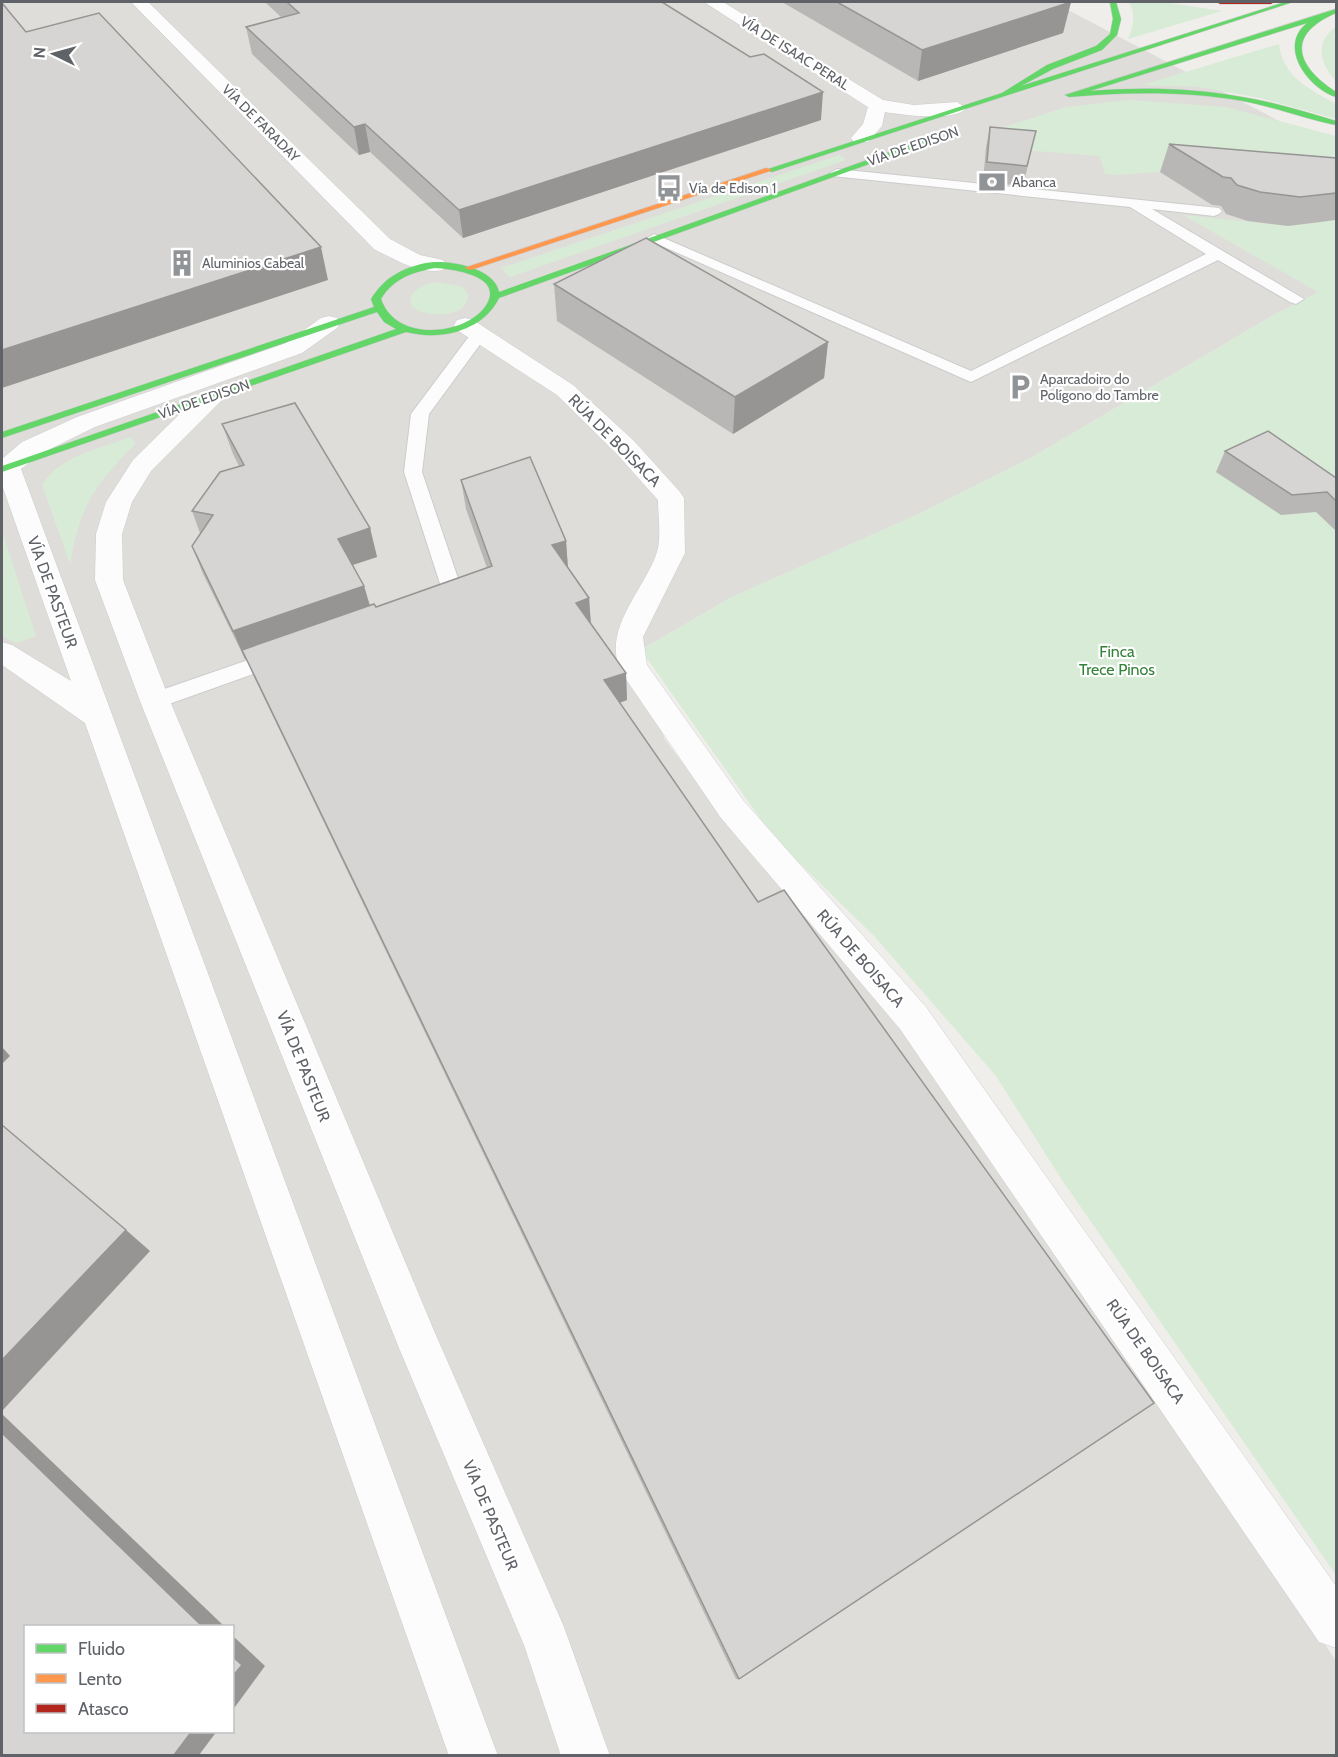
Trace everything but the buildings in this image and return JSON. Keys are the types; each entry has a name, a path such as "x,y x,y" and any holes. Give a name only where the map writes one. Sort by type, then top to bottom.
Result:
{"main road":[{"path":"1005,92 1050,67 1099,48 1113,34 1117,18 1113,2"},
{"path":"1220,2 1271,2"},
{"name":"VÍA DE EDISON","path":"468,268 861,138 1290,2"},
{"path":"1336,11 1064,97 1141,89 1184,91 1244,99 1336,123"},
{"path":"1314,19 1298,38 1297,59 1314,80 1336,95"},
{"name":"VÍA DE EDISON","path":"495,296 936,138"},
{"path":"435,265 468,268 489,279 494,287 495,296 492,307 472,330 406,329 383,317 377,309 376,298 389,280 418,267 435,265"},
{"name":"VÍA DE EDISON","path":"4,457 329,323 377,309"},
{"name":"VÍA DE EDISON","path":"4,457 211,397 406,329"}],"street":[{"name":"VÍA DE FARADAY","path":"139,2 382,244 413,260 435,265"},
{"name":"VÍA DE ISAAC PERAL","path":"712,2 878,105 914,111 957,108"},
{"path":"861,138 872,126 878,105"},
{"name":"VÍA DE FARADAY","path":"382,244 392,268 389,280"},
{"path":"4,457 31,448 86,422 294,348 329,323"},
{"name":"RÚA DE BOISACA","path":"472,330 565,390 625,447 671,498 671,553 629,637 633,667 732,809 913,1018 1336,1625"},
{"name":"VÍA DE PASTEUR","path":"211,397 142,466 119,502 109,534 109,580 155,701 415,1338 547,1644 586,1755"},
{"name":"VÍA DE PASTEUR","path":"4,457 474,1755"},
{"path":"2,652 46,678 99,717"}],"lane":[{"path":"837,173 1214,211"},
{"path":"1129,202 1296,299"},
{"path":"654,239 971,377 1218,254"},
{"path":"421,608 454,596 413,472 420,414 472,330"},
{"path":"155,701 299,651"}],"shaded area":[{"path":"2,2 1053,2 1336,151 1319,292 1272,316 1029,459 921,513 732,597 641,650 664,738 737,836 926,1058 1228,1497 1336,1661 1336,1755 2,1756"}],"green space":[{"path":"1128,2 1164,2 1222,11 1128,39 1133,25 1133,15"},
{"path":"1336,27 1336,81 1323,61 1322,46 1324,39"},
{"path":"1279,44 1281,55 1292,74 1307,87 1336,104 1336,119 1260,98 1199,87 1142,85"},
{"path":"1129,100 1226,107 1336,136 1336,198 1206,168 1105,174 1100,156 1023,150 998,129 1066,107"},
{"path":"839,155 846,160 510,277 501,268"},
{"name":"Finca Trece Pinos","path":"1183,215 1288,226 1336,220 1336,1575 1062,1180 996,1076 874,936 774,838 641,650 732,597 921,513 1029,459 1272,316 1318,292"},
{"path":"438,282 463,287 468,295 461,309 436,314 419,311 412,307 410,299 417,289"},
{"path":"130,437 136,443 100,484 84,511 70,564 42,485 49,475 69,460"},
{"path":"2,531 36,636 17,643 2,636"}],"traffic: fast":[{"path":"1005,92 1050,67 1099,48 1113,35 1117,19 1113,2"},
{"path":"769,170 1290,2"},
{"path":"1336,11 1318,19 1306,28 1299,39 1298,50 1309,74 1336,95"},
{"path":"1072,94 1314,19"},
{"path":"1069,95 1134,91 1200,93 1255,101 1336,123"},
{"path":"495,296 926,142"},
{"path":"435,265 467,270 488,280 494,288 495,297 489,309 469,324 442,332 413,331 390,322 383,314 376,299 381,291 401,275 435,265"},
{"path":"2,435 377,309"},
{"path":"2,469 406,329"}],"traffic: slow":[{"path":"468,268 769,170"}],"traffic: jam":[{"path":"1220,2 1271,2"}],"place":[{"name":"Abanca","path":"992,182"},
{"name":"Vía de Edison 1","path":"669,188"},
{"name":"Aluminios Cabeal","path":"182,263"},
{"name":"Aparcadoiro do Polígono do Tambre","path":"1020,387"}]}
